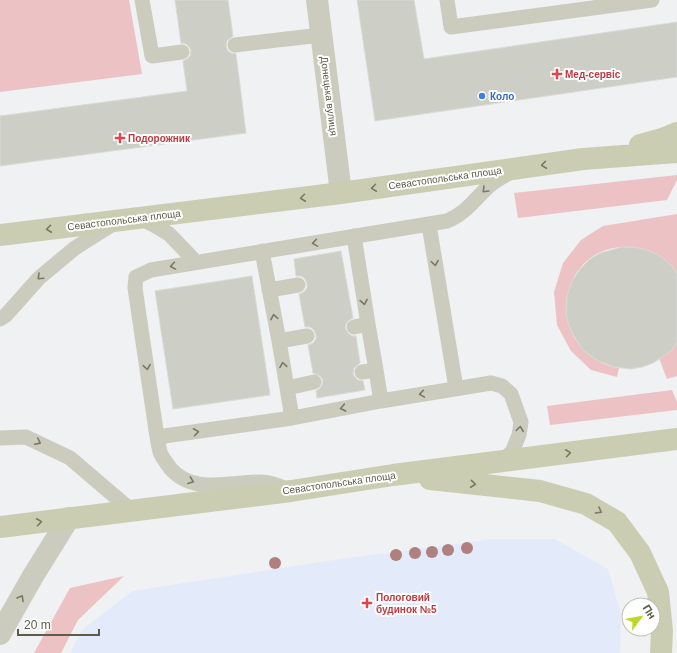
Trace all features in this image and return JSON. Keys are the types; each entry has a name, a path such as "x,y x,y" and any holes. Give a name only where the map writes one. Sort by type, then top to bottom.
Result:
{"main road":[{"path":"582,159 665,138 677,133"},
{"name":"Севастопольська площа","path":"0,236 341,193 582,159 677,152"},
{"name":"Севастопольська площа","path":"0,527 677,439"},
{"path":"393,475 540,491 586,504 618,522 640,553 658,592 662,632 661,653"}],"street":[{"name":"Донецька вулиця","path":"317,0 341,193"},
{"path":"0,627 69,518"}],"lane":[{"path":"142,0 152,56 182,52"},
{"path":"447,0 451,27 652,0"},
{"path":"235,46 321,35"},
{"path":"291,490 278,485 261,482 216,485 199,484 176,475 168,465 160,454 157,437 135,288 136,277 151,270 447,221 457,217 489,186 501,177 518,168"},
{"path":"140,218 169,234 196,262"},
{"path":"0,318 6,316 38,278 75,248 117,221"},
{"path":"428,225 456,388"},
{"path":"354,236 353,275 361,325 369,371 381,401"},
{"path":"262,251 292,418"},
{"path":"269,290 298,285"},
{"path":"279,341 307,336"},
{"path":"286,388 314,382"},
{"path":"157,437 292,418 491,382 502,386 511,394 521,422 519,435 512,452 501,462"},
{"path":"0,438 26,437 70,458 132,511"}],"shaded area":[{"path":"0,0 129,0 142,74 0,92"},
{"path":"677,175 677,180 667,200 518,218 514,193"},
{"path":"677,214 677,273 666,261 652,253 638,248 623,247 608,249 594,255 582,265 573,279 568,319 576,341 595,359 619,368 617,377 591,370 571,351 557,325 554,292 563,263 581,240 603,226"},
{"path":"677,343 677,376 667,379 659,358"},
{"path":"672,390 677,402 677,410 550,425 547,406"},
{"name":"Пологовий будинок №5","path":"493,539 555,539 608,569 621,614 620,653 70,653 82,630 132,591 333,560"},
{"path":"124,576 78,620 61,653 34,653 70,588"}],"building":[{"path":"175,0 228,0 233,36 227,41 226,46 228,51 236,54 246,133 0,166 0,116 187,91 183,61 190,56 191,50 186,44 181,43"},
{"path":"357,0 414,0 424,59 677,22 677,77 375,121"},
{"path":"622,247 634,247 659,255 670,264 677,273 677,343 670,352 653,363 631,369 614,367 598,361 583,350 572,333 566,312 567,296 572,281 580,269 590,259 600,253"},
{"path":"341,251 353,318 348,321 345,328 352,336 356,336 360,363 354,368 353,374 358,380 363,381 365,390 317,398 316,391 322,385 323,380 320,376 313,373 308,345 313,343 316,339 316,335 314,330 310,327 305,327 299,294 304,292 307,288 307,284 305,279 301,276 296,276 294,259"},
{"path":"252,276 270,395 173,409 155,291"}],"place":[{"name":"Мед-сервіс","path":"557,74"},
{"name":"Коло","path":"482,96"},
{"name":"Подорожник","path":"120,138"},
{"name":"Пологовий будинок №5","path":"367,603"}]}
